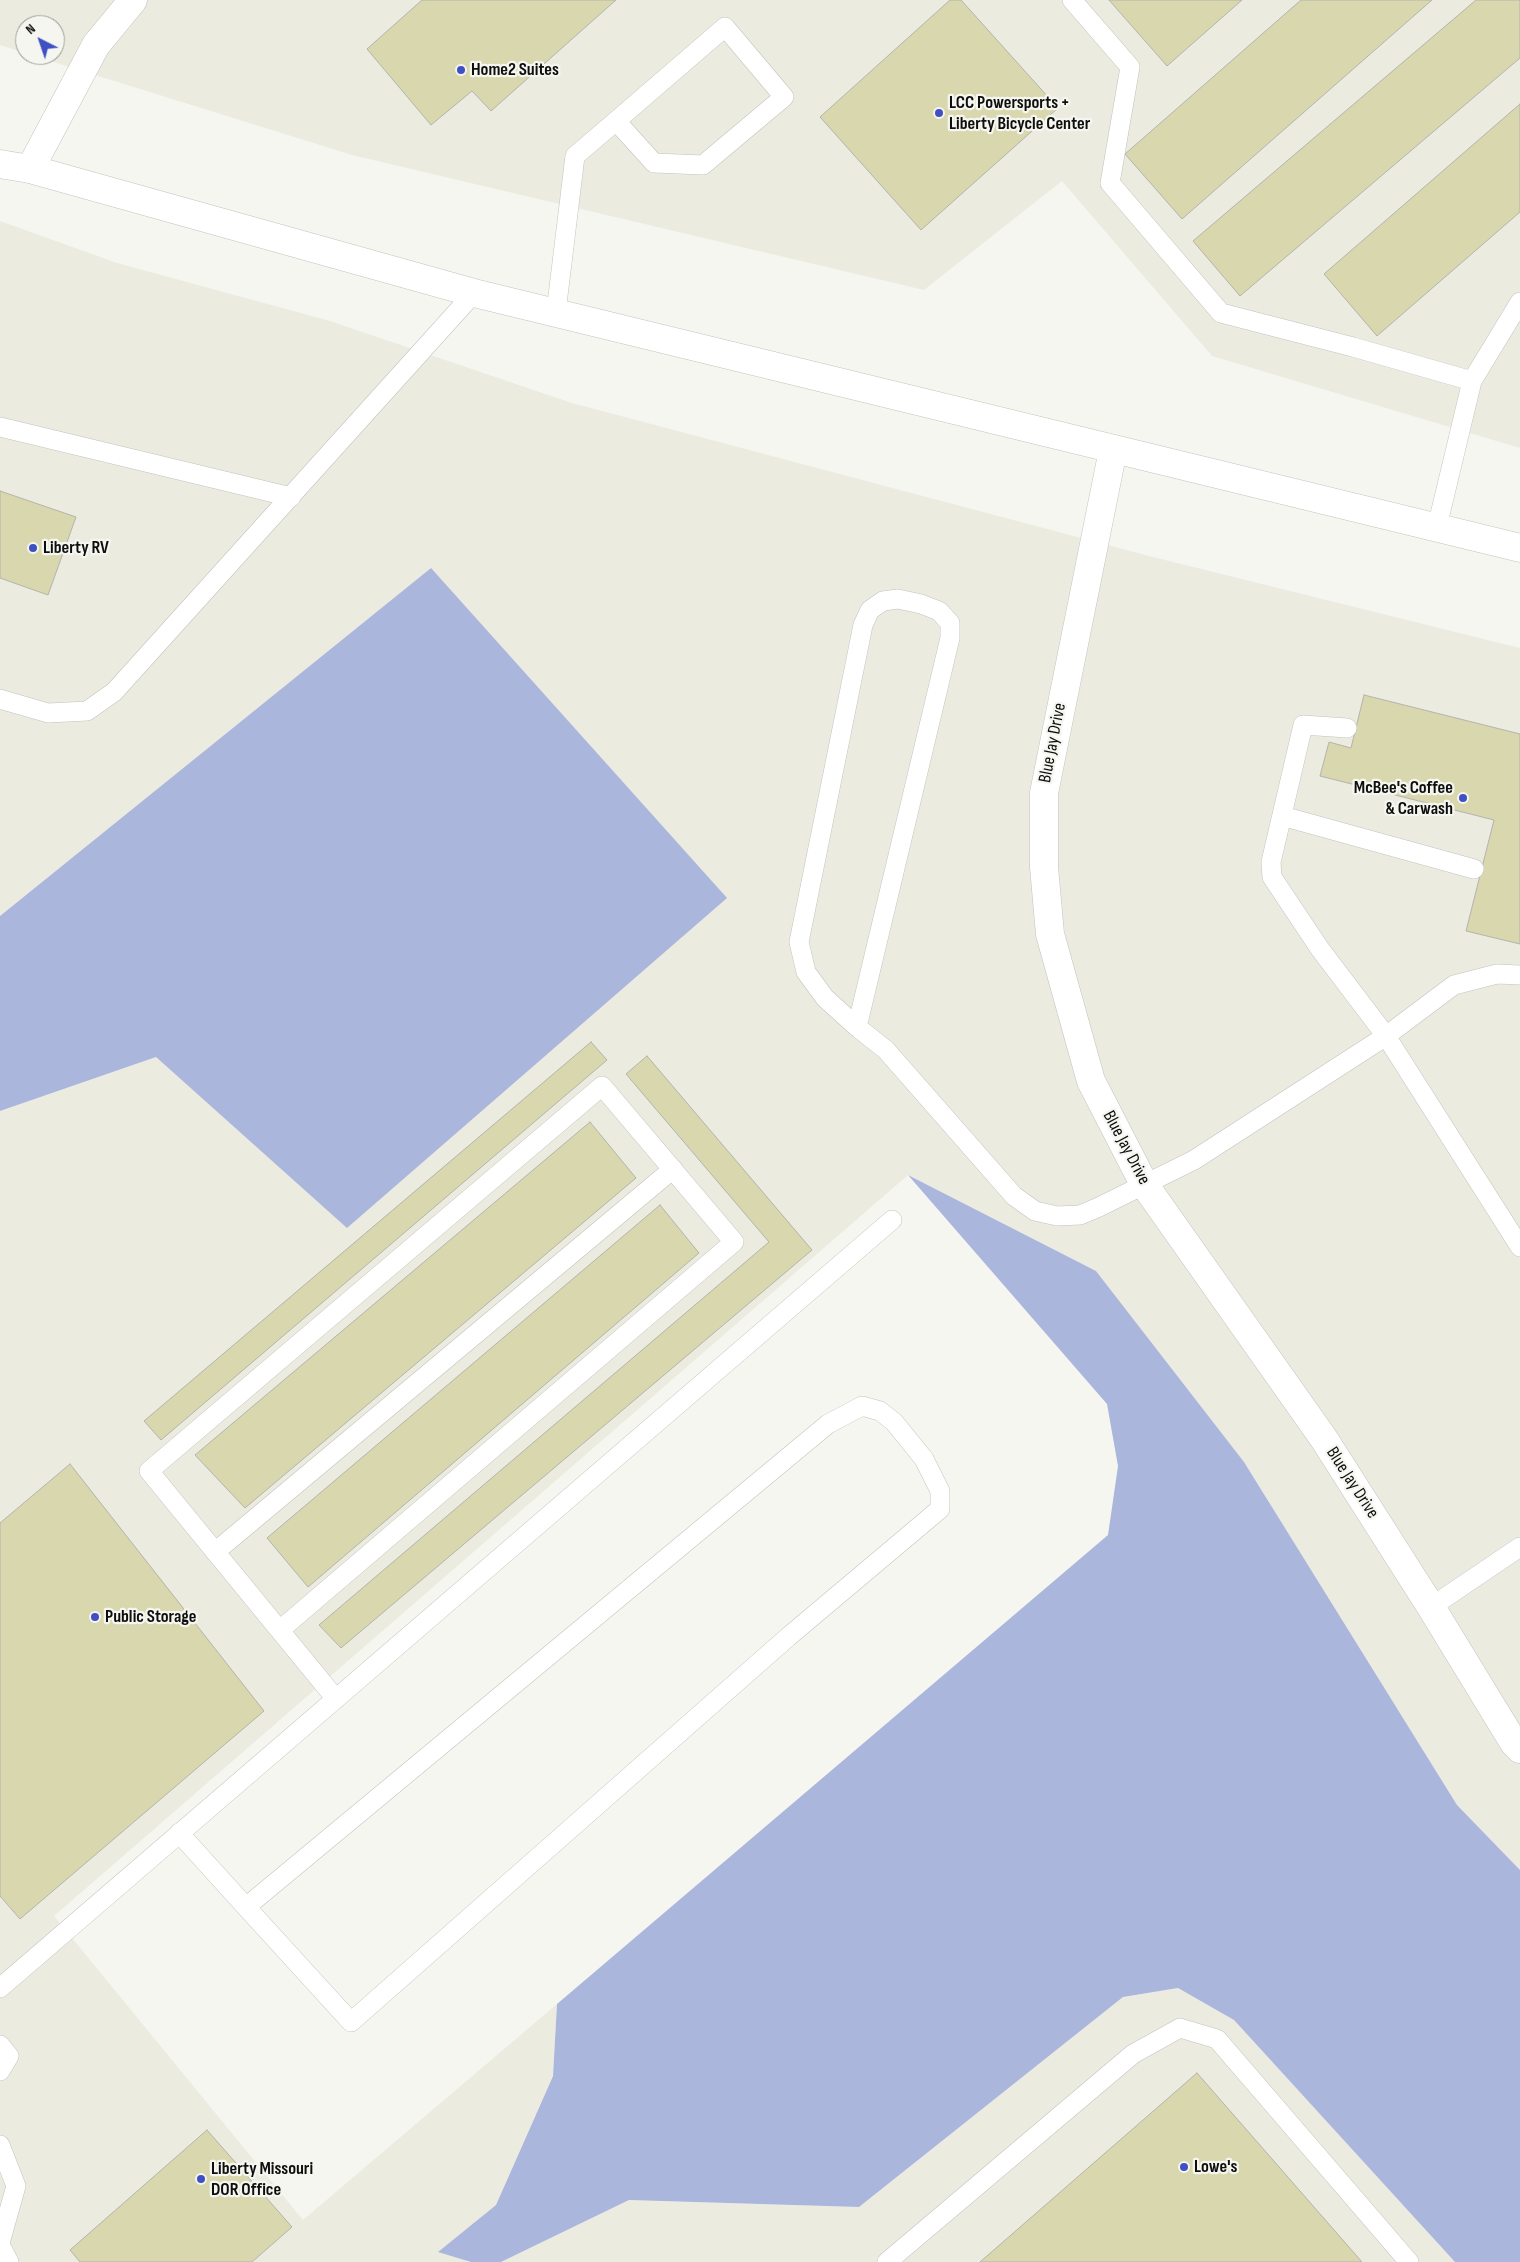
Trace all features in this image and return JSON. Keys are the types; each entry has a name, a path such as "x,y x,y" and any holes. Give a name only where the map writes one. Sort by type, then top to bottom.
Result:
{"street":[{"path":"30,169 96,45 133,0"},
{"path":"0,146 30,169"},
{"path":"0,164 30,169 474,293 1520,548"},
{"name":"Blue Jay Drive","path":"1112,450 1044,794 1044,867 1050,934 1091,1081 1144,1184 1324,1439 1431,1607 1514,1743 1520,1749"}],"lane":[{"path":"1072,0 1130,67 1110,183 1221,313 1353,347 1472,381"},
{"path":"556,312 575,156 725,27 784,97 703,165 654,163 616,121"},
{"path":"0,699 48,713 87,711 114,692 474,293"},
{"path":"1437,527 1472,381 1520,302"},
{"path":"0,427 291,497"},
{"path":"857,1027 950,638 950,623 940,611 921,604 898,599 883,601 870,610 863,625 799,942 806,972 824,998 857,1027 886,1050 1014,1196 1035,1211 1057,1216 1080,1214 1194,1160 1386,1036 1454,985 1497,974 1520,975"},
{"path":"1347,728 1303,725 1271,862 1272,878 1320,949 1386,1036 1520,1247"},
{"path":"1282,816 1474,869"},
{"path":"280,1630 734,1242 602,1086 149,1471 336,1699"},
{"path":"216,1552 673,1169"},
{"path":"0,1988 892,1220"},
{"path":"179,1833 246,1907 351,2022 788,1637 940,1509 940,1491 924,1459 894,1422 880,1411 862,1406 828,1424 246,1907"},
{"path":"1431,1607 1520,1547"},
{"path":"887,2262 1133,2054 1180,2028 1217,2039 1409,2262"},
{"path":"0,2044 9,2056 0,2071"},
{"path":"0,2145 16,2186 0,2244 9,2262"}],"shaded area":[{"path":"0,0 1520,0 1520,448 1212,356 1062,181 924,290 352,155 63,65 65,65 65,15 15,15 15,50 0,45"},
{"path":"0,221 117,263 330,321 572,403 1149,556 1520,648 1520,1870 1457,1805 1244,1462 1096,1271 908,1175 54,1916 303,2220 557,2004 553,2075 496,2205 439,2251 471,2262 0,2262 0,1111 156,1057 348,1228 431,568 0,916"},
{"path":"431,568 727,898 347,1228 156,1057 0,1111 0,916"},
{"path":"908,1175 1096,1271 1244,1462 1457,1805 1520,1870 1520,2262 1455,2262 1234,2020 1178,1988 1123,1997 859,2207 629,2200 501,2262 471,2262 438,2252 496,2205 553,2076 557,2004 1108,1535 1118,1466 1107,1404"},
{"path":"1178,1988 1234,2020 1455,2262 501,2262 629,2200 859,2207 1123,1997"}],"building":[{"name":"Home2 Suites","path":"422,0 616,0 491,111 472,91 431,125 367,49"},
{"name":"LCC Powersports + Liberty Bicycle Center","path":"950,0 961,0 1058,108 921,230 820,117"},
{"path":"1109,0 1242,0 1167,66"},
{"path":"1301,0 1432,0 1182,219 1125,154"},
{"path":"1476,0 1520,0 1520,58 1240,296 1193,241"},
{"path":"1520,104 1520,212 1377,336 1324,274"},
{"name":"Liberty RV","path":"0,491 76,517 48,595 0,578"},
{"name":"McBee's Coffee & Carwash","path":"1364,695 1520,734 1520,944 1466,931 1494,820 1320,776 1329,742 1351,748"},
{"path":"591,1042 607,1060 161,1440 144,1421"},
{"path":"647,1056 812,1250 341,1648 319,1625 769,1242 626,1074"},
{"path":"590,1122 636,1178 245,1508 195,1455"},
{"path":"660,1205 699,1253 308,1587 267,1538"},
{"name":"Public Storage","path":"70,1464 264,1711 20,1919 0,1896 0,1523"},
{"name":"Lowe's","path":"1197,2073 1362,2262 980,2262"},
{"name":"Liberty Missouri DOR Office","path":"207,2130 292,2227 252,2262 80,2262 70,2250"}],"place":[{"name":"Home2 Suites","path":"461,70"},
{"name":"LCC Powersports + Liberty Bicycle Center","path":"939,113"},
{"name":"Liberty RV","path":"33,548"},
{"name":"McBee's Coffee & Carwash","path":"1463,798"},
{"name":"Public Storage","path":"95,1617"},
{"name":"Lowe's","path":"1184,2167"},
{"name":"Liberty Missouri DOR Office","path":"201,2179"}]}
